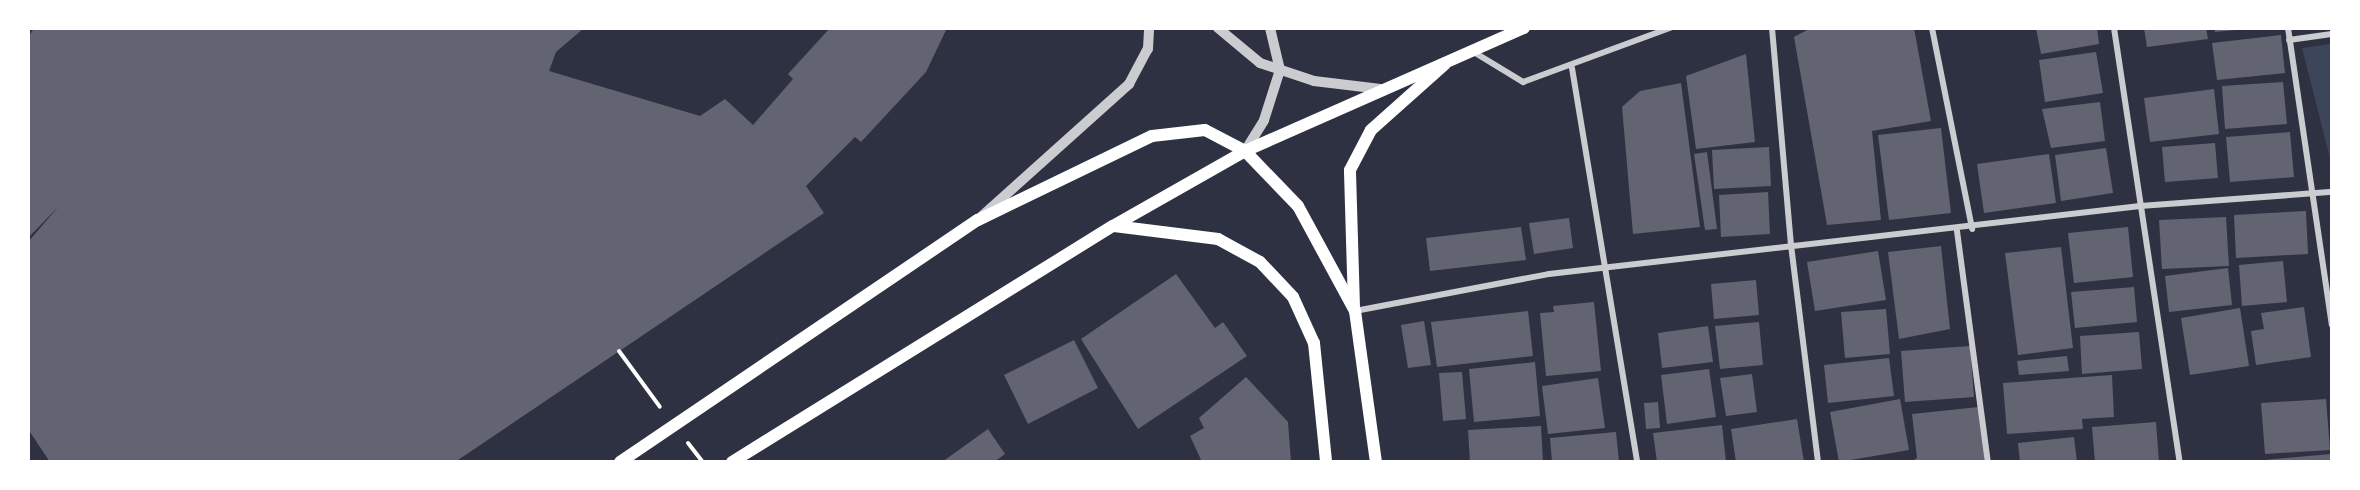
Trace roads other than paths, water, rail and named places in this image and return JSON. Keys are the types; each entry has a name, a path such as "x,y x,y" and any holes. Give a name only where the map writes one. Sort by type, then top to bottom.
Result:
{"main road":[{"path":"732,462 1113,226 1245,151 1463,51 1524,28"},
{"path":"1376,462 1355,311 1350,170 1371,130 1463,51"},
{"path":"620,462 978,220 1152,136 1205,130 1245,151 1298,206 1355,311"},
{"path":"1113,226 1218,239 1260,262 1293,297 1314,343 1326,462"}],"street":[{"path":"978,220 1129,84 1148,49 1149,28"},
{"path":"1218,28 1260,63 1314,81 1381,88"},
{"path":"1245,151 1264,120 1280,70 1270,28"},
{"path":"1463,51 1523,82 1572,68 1670,28"},
{"path":"1772,28 1791,245 1818,462"},
{"path":"1932,28 1972,229"},
{"path":"2114,28 2180,462"},
{"path":"2288,28 2315,194 2331,325"},
{"path":"2289,40 2331,34"},
{"path":"1572,68 1602,269 1637,462"},
{"path":"1355,311 1550,273 1602,269 1791,245 1957,231 2140,206 2331,192"},
{"path":"1957,231 1988,462"}]}
